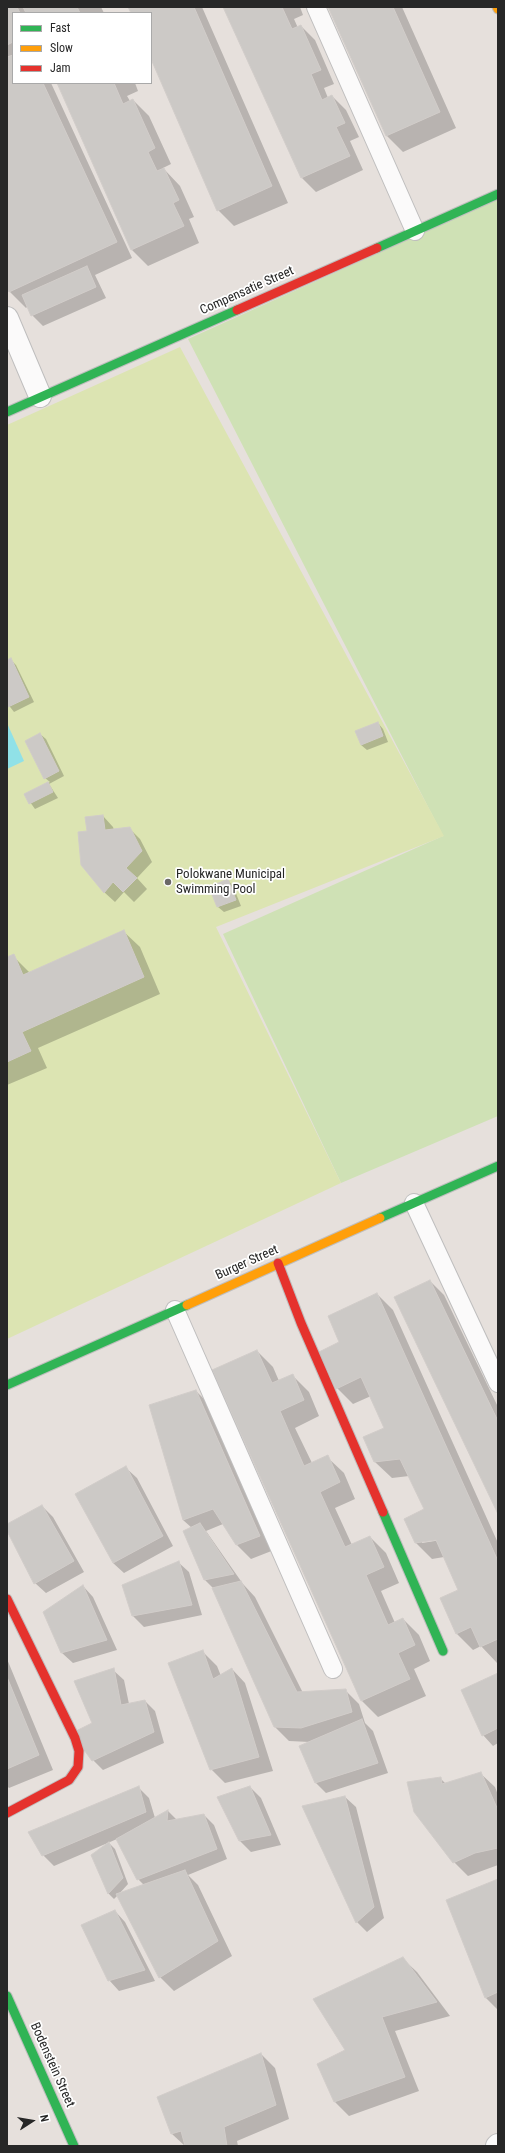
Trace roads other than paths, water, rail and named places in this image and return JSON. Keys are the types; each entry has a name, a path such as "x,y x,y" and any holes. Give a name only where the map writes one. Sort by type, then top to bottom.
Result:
{"street":[{"name":"Compensatie Street","path":"7,412 40,396 498,194"},
{"path":"7,318 40,396"},
{"name":"Burger Street","path":"7,1385 498,1166"},
{"path":"278,1264 301,1323 442,1651"},
{"path":"7,1599 75,1738 79,1751 78,1767 69,1780 7,1813"},
{"name":"Bodenstein Street","path":"7,1996 74,2146"}],"lane":[{"path":"316,7 415,231"},
{"path":"414,1203 498,1383"},
{"path":"175,1310 333,1669"}],"water":[{"path":"7,723 24,761 7,769"}],"place":[{"name":"Polokwane Municipal Swimming Pool","path":"168,882"}]}
